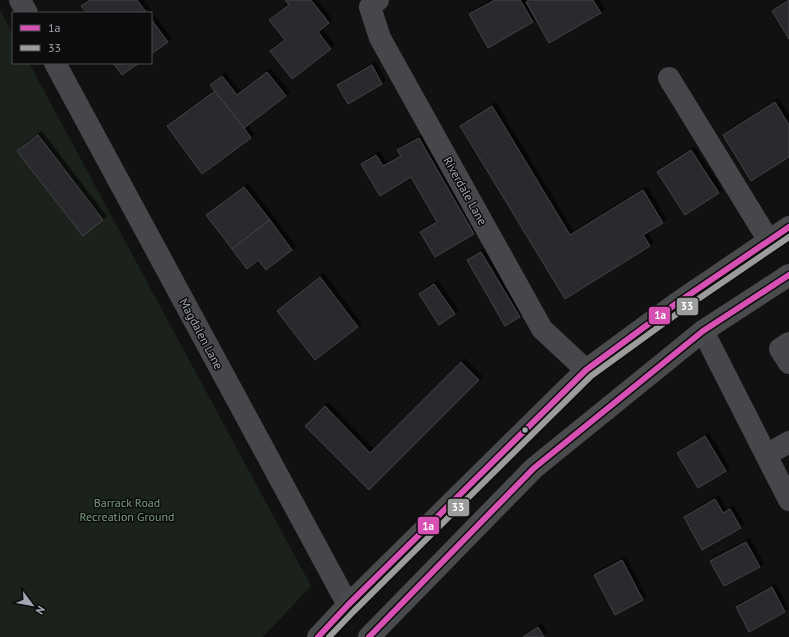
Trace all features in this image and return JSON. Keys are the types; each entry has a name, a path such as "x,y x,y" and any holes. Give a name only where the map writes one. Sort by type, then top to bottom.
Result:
{"main road":[{"path":"318,637 348,605 586,370 677,303 789,227"},
{"path":"369,637 534,468 703,331 789,275"}],"street":[{"path":"20,0 27,12"},
{"name":"Riverdale Lane","path":"378,0 370,7 380,38 538,322 542,329 586,370"},
{"name":"Magdalen Lane","path":"55,64 348,605"},
{"path":"669,78 769,241"},
{"path":"703,331 789,500"},
{"path":"789,343 780,349 789,363"},
{"path":"766,455 789,442"}],"green space":[{"name":"Barrack Road Recreation Ground","path":"0,10 12,32 12,64 30,64 311,586 263,637 0,637"}],"building":[{"path":"90,0 137,0 146,12 86,12 81,6"},
{"path":"285,0 311,0 329,23 318,32 331,49 292,79 270,51 285,40 269,20 289,5"},
{"path":"495,0 520,0 533,22 488,48 469,14"},
{"path":"529,0 593,0 601,13 549,43 526,2"},
{"path":"789,0 789,39 772,11"},
{"path":"152,20 168,42 152,53"},
{"path":"114,64 138,64 122,75"},
{"path":"372,65 382,84 348,104 337,85"},
{"path":"267,72 286,96 244,128 210,85 222,76 237,95"},
{"path":"215,91 251,138 202,174 167,126"},
{"path":"775,102 789,125 789,157 751,181 723,135"},
{"path":"492,106 570,235 643,190 663,223 643,235 650,246 565,299 460,126"},
{"path":"38,135 103,220 83,236 17,151"},
{"path":"419,138 474,234 435,257 420,232 437,222 411,177 380,196 361,164 376,155 383,166 401,156 397,150"},
{"path":"691,150 719,193 685,215 657,172"},
{"path":"244,187 270,220 232,249 206,215"},
{"path":"270,220 292,250 266,270 258,260 247,269 232,249"},
{"path":"481,252 520,317 505,326 467,260"},
{"path":"320,277 358,327 315,360 277,311"},
{"path":"434,284 455,314 439,325 419,294"},
{"path":"461,362 479,380 369,490 305,426 325,406 370,453"},
{"path":"705,436 726,471 698,488 677,453"},
{"path":"715,499 723,513 730,509 741,528 702,550 684,517"},
{"path":"746,542 760,567 724,586 710,561"},
{"path":"622,560 643,600 615,615 594,575"},
{"path":"772,587 785,612 749,632 736,607"},
{"path":"538,627 544,637 523,637"}],"transit line":[{"name":"1a","path":"318,637 348,605 586,370 677,303 789,227"},
{"name":"33","path":"329,637 591,376 682,310 789,237"},
{"name":"1a","path":"369,637 534,468 703,331 789,275"}]}
